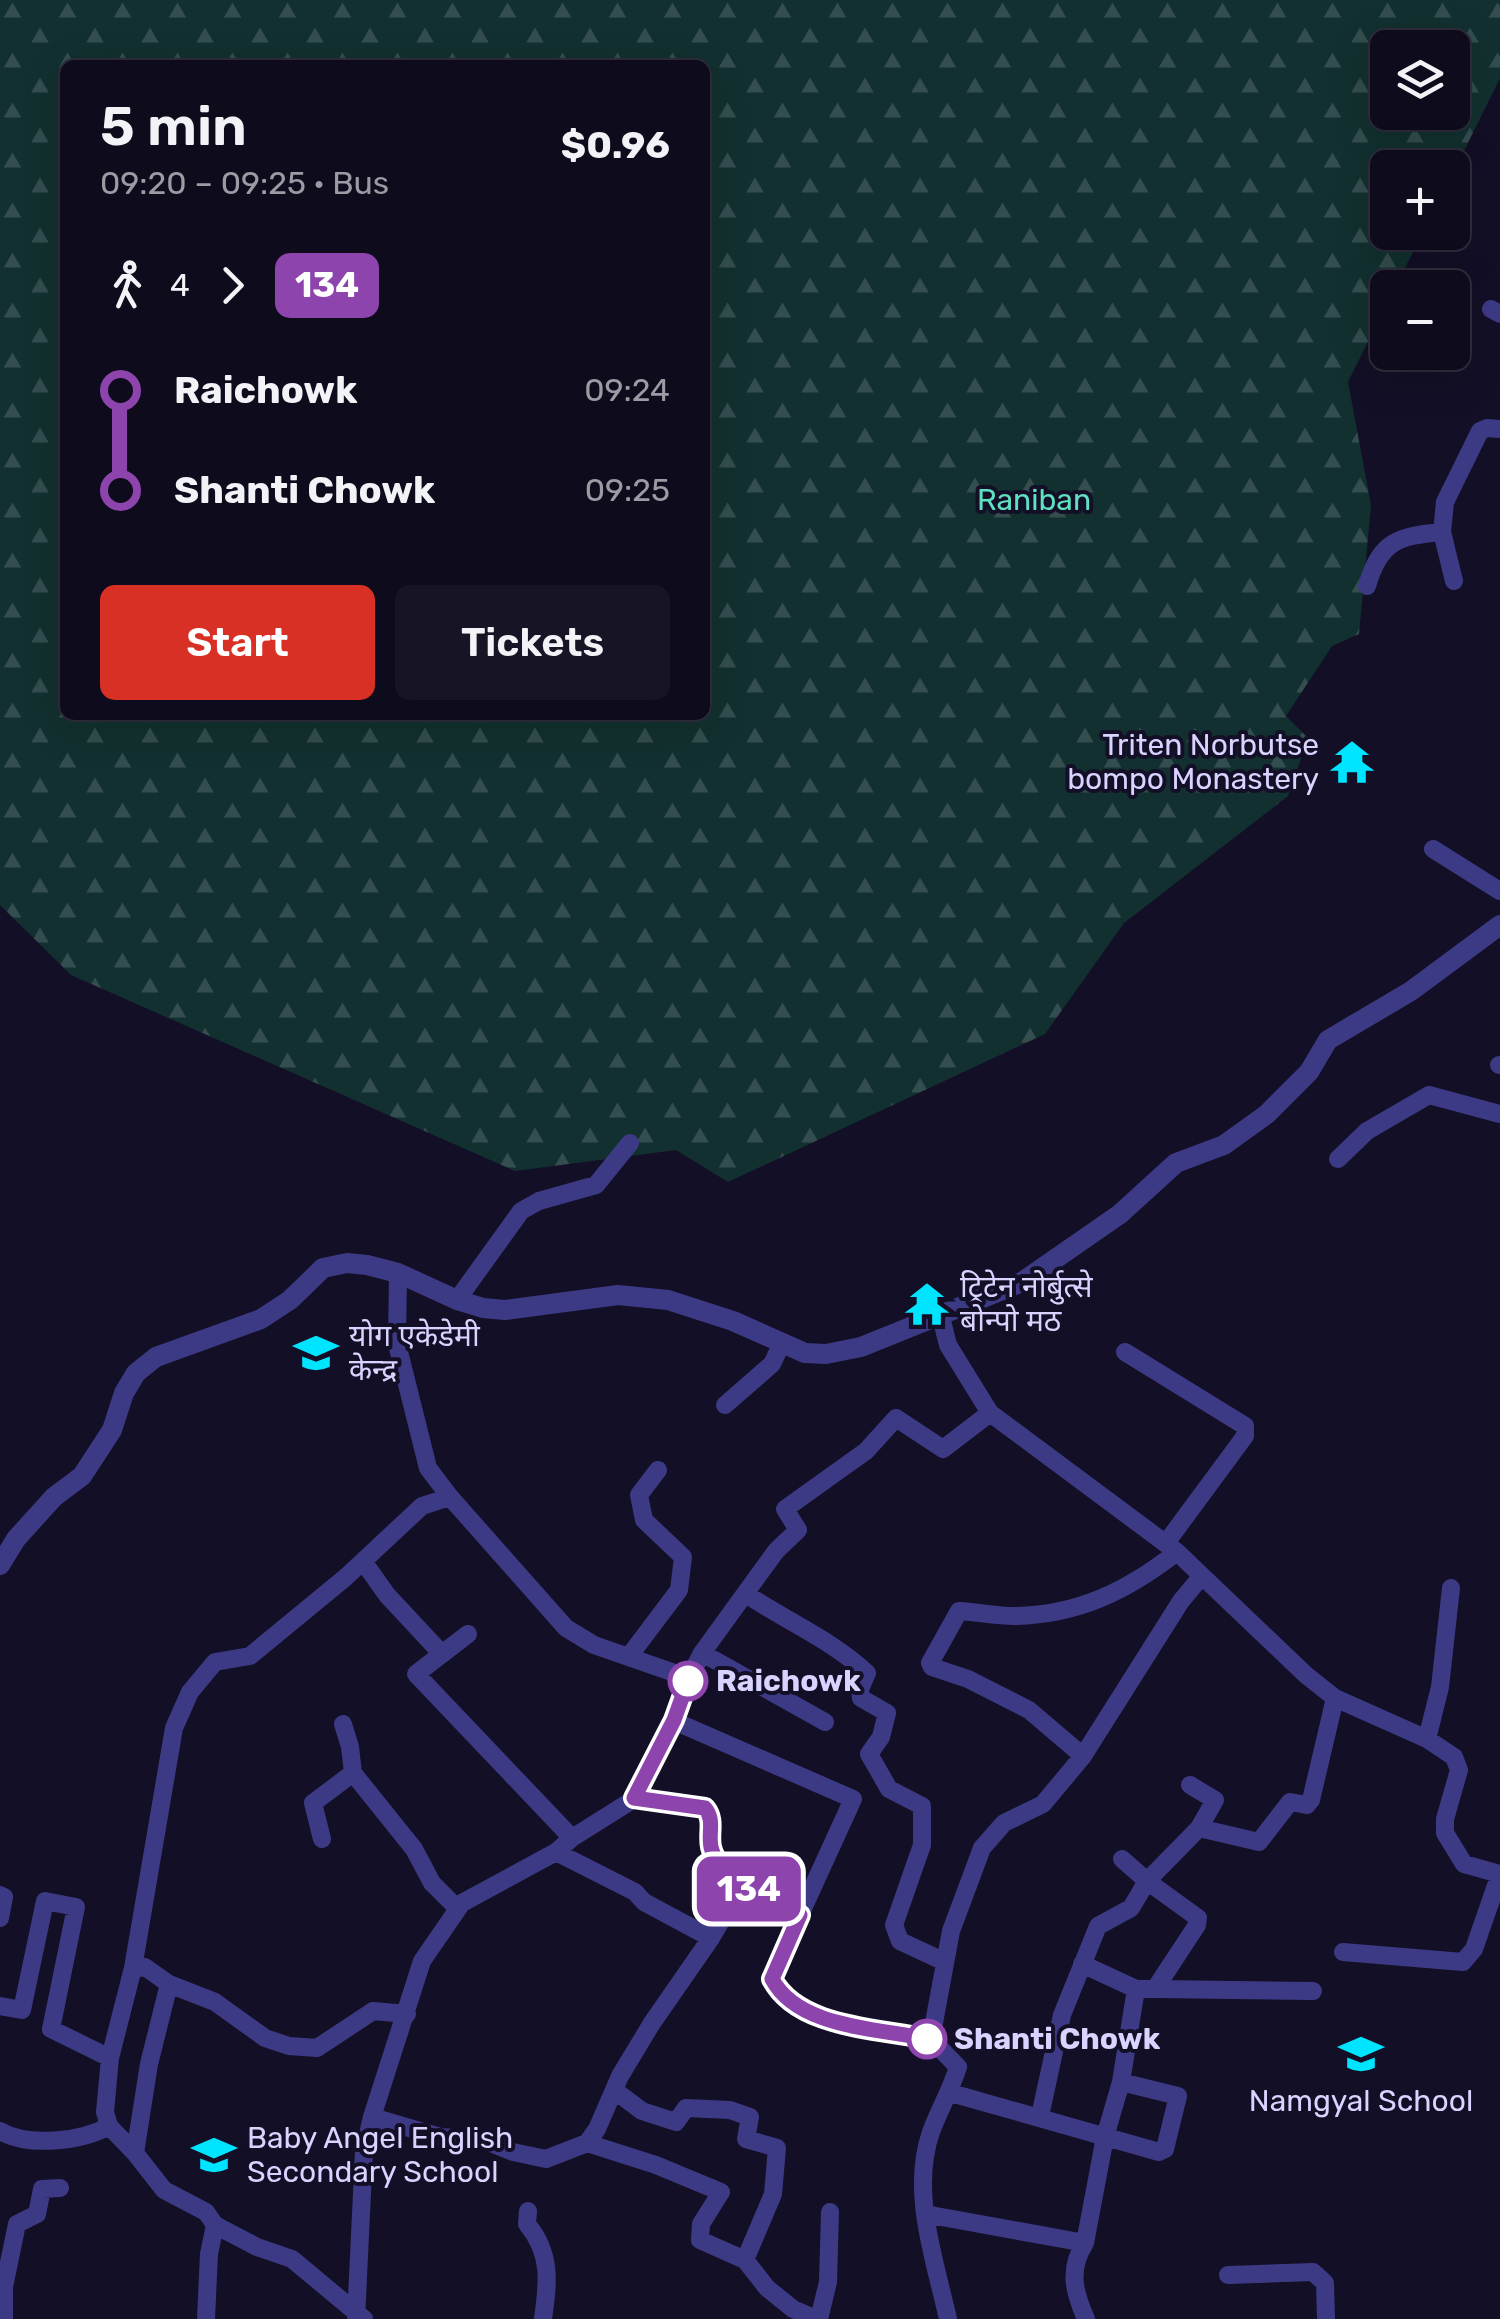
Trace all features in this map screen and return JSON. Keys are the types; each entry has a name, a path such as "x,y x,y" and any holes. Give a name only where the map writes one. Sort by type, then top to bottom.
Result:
{"street":[{"path":"1454,581 1442,532 1448,492 1456,484 1480,431 1500,429"},
{"path":"1367,586 1375,558 1386,546 1410,534 1442,532"},
{"path":"1433,849 1500,891"},
{"path":"0,1565 16,1539 54,1497 82,1476 112,1430 136,1373 156,1357 261,1319 290,1300 323,1268 347,1263 398,1274 482,1308 505,1310 618,1295 668,1300 733,1321 805,1353 843,1351 941,1317 1022,1282 1120,1214 1176,1163 1224,1145 1267,1114 1309,1072 1328,1040 1411,991 1500,926"},
{"path":"1338,1160 1367,1131 1430,1095 1500,1114"},
{"path":"456,1300 521,1211 539,1200 596,1185 630,1143"},
{"path":"398,1274 397,1344 428,1468 566,1628 594,1645 689,1678"},
{"path":"941,1317 948,1345 990,1413 1172,1547 1335,1698 1427,1739 1458,1762 1445,1833 1464,1864 1500,1874 1474,1949 1463,1962 1342,1952"},
{"path":"724,1405 772,1364 781,1345"},
{"path":"1083,1756 1029,1710 930,1663 959,1611 1012,1616 1068,1611 1140,1580 1172,1547 1245,1436 1245,1426 1125,1352"},
{"path":"359,2317 364,2151 372,2117 422,1961 457,1908 556,1852 634,1798 674,1720 702,1653 776,1551 798,1530 786,1509 866,1452 896,1418 943,1449 990,1413"},
{"path":"630,1656 679,1590 683,1557 644,1520 638,1495 658,1470"},
{"path":"359,2317 292,2259 214,2225 206,2212 164,2190 110,2126 105,2112 110,2058 132,1968 165,1766 174,1728 190,1692 215,1662 250,1656 422,1506 450,1498"},
{"path":"363,1561 387,1595 442,1654"},
{"path":"931,2039 951,1930 982,1848 1004,1822 1043,1804 1083,1756 1182,1600 1201,1577"},
{"path":"1427,1739 1440,1687 1451,1588"},
{"path":"746,1594 844,1652 867,1673 860,1689 861,1698 886,1713 881,1737 868,1754 890,1789 922,1806 922,1846 894,1925 900,1942 945,1962"},
{"path":"468,1634 416,1674 572,1838"},
{"path":"702,1653 826,1722"},
{"path":"1199,1828 1259,1842 1290,1802 1307,1805 1335,1698"},
{"path":"674,1720 853,1799 772,1979 795,2007 826,2020 931,2039 958,2067 950,2094 930,2133 924,2174 925,2214 948,2319"},
{"path":"343,1724 353,1773 414,1849 432,1883 457,1908"},
{"path":"322,1839 313,1803 353,1773"},
{"path":"1040,2116 1062,2015 1098,1926 1131,1908 1138,1891 1199,1828 1215,1800 1190,1785"},
{"path":"634,1798 705,1808 711,1818 710,1845 716,1859 742,1885 800,1915"},
{"path":"556,1852 635,1892 644,1902 711,1938"},
{"path":"1086,2319 1072,2273 1084,2243 1106,2137 1145,1989 1197,1925 1198,1918 1122,1859"},
{"path":"372,2117 440,2138 483,2140 513,2152 546,2158 587,2143 652,2023 742,1885"},
{"path":"0,1896 4,1897 0,1918"},
{"path":"0,2006 22,2010 45,1901 76,1907 51,2029 110,2058"},
{"path":"1082,1964 1145,1989 1314,1992"},
{"path":"132,1968 145,1968 169,1984 215,2002 264,2038 289,2046 317,2048 373,2011 408,2014"},
{"path":"135,2152 169,1984"},
{"path":"950,2094 1159,2152 1165,2148 1178,2096 1121,2082"},
{"path":"614,2090 642,2111 673,2121 679,2120 686,2108 730,2110 750,2118 746,2139 777,2148 773,2194 745,2260"},
{"path":"0,2131 16,2140 53,2139 97,2133 110,2126"},
{"path":"587,2143 656,2165 721,2192 701,2224 700,2240 745,2260 793,2309 818,2319 828,2282 830,2212"},
{"path":"4,2319 4,2287 18,2224 38,2214 42,2190 60,2188"},
{"path":"528,2211 527,2224 540,2239 550,2274 543,2319"},
{"path":"925,2214 1084,2243"},
{"path":"206,2319 214,2225"},
{"path":"1228,2275 1313,2272 1324,2283 1326,2319"}],"green space":[{"name":"Raniban","path":"0,0 1500,0 1500,78 1464,150 1370,150 1370,250 1414,250 1404,270 1370,270 1370,337 1348,382 1371,505 1359,634 1332,646 1286,716 1308,738 1288,796 1124,923 1045,1034 728,1182 676,1150 515,1171 71,975 0,905"}],"bus line":[{"name":"134","path":"688,1681 674,1720 634,1798 705,1808 710,1812 710,1845 716,1859 742,1885 800,1915 772,1979 795,2007 826,2020 927,2039"}],"place":[{"name":"Triten Norbutse bompo Monastery","path":"1352,762"},
{"name":"ट्रिटेन नोर्बुत्से बोन्पो मठ","path":"927,1304"},
{"name":"योग एकेडेमी केन्द्र","path":"316,1353"},
{"name":"Raichowk","path":"688,1681"},
{"name":"Shanti Chowk","path":"927,2039"},
{"name":"Namgyal School","path":"1361,2054"},
{"name":"Baby Angel English Secondary School","path":"214,2155"}]}
